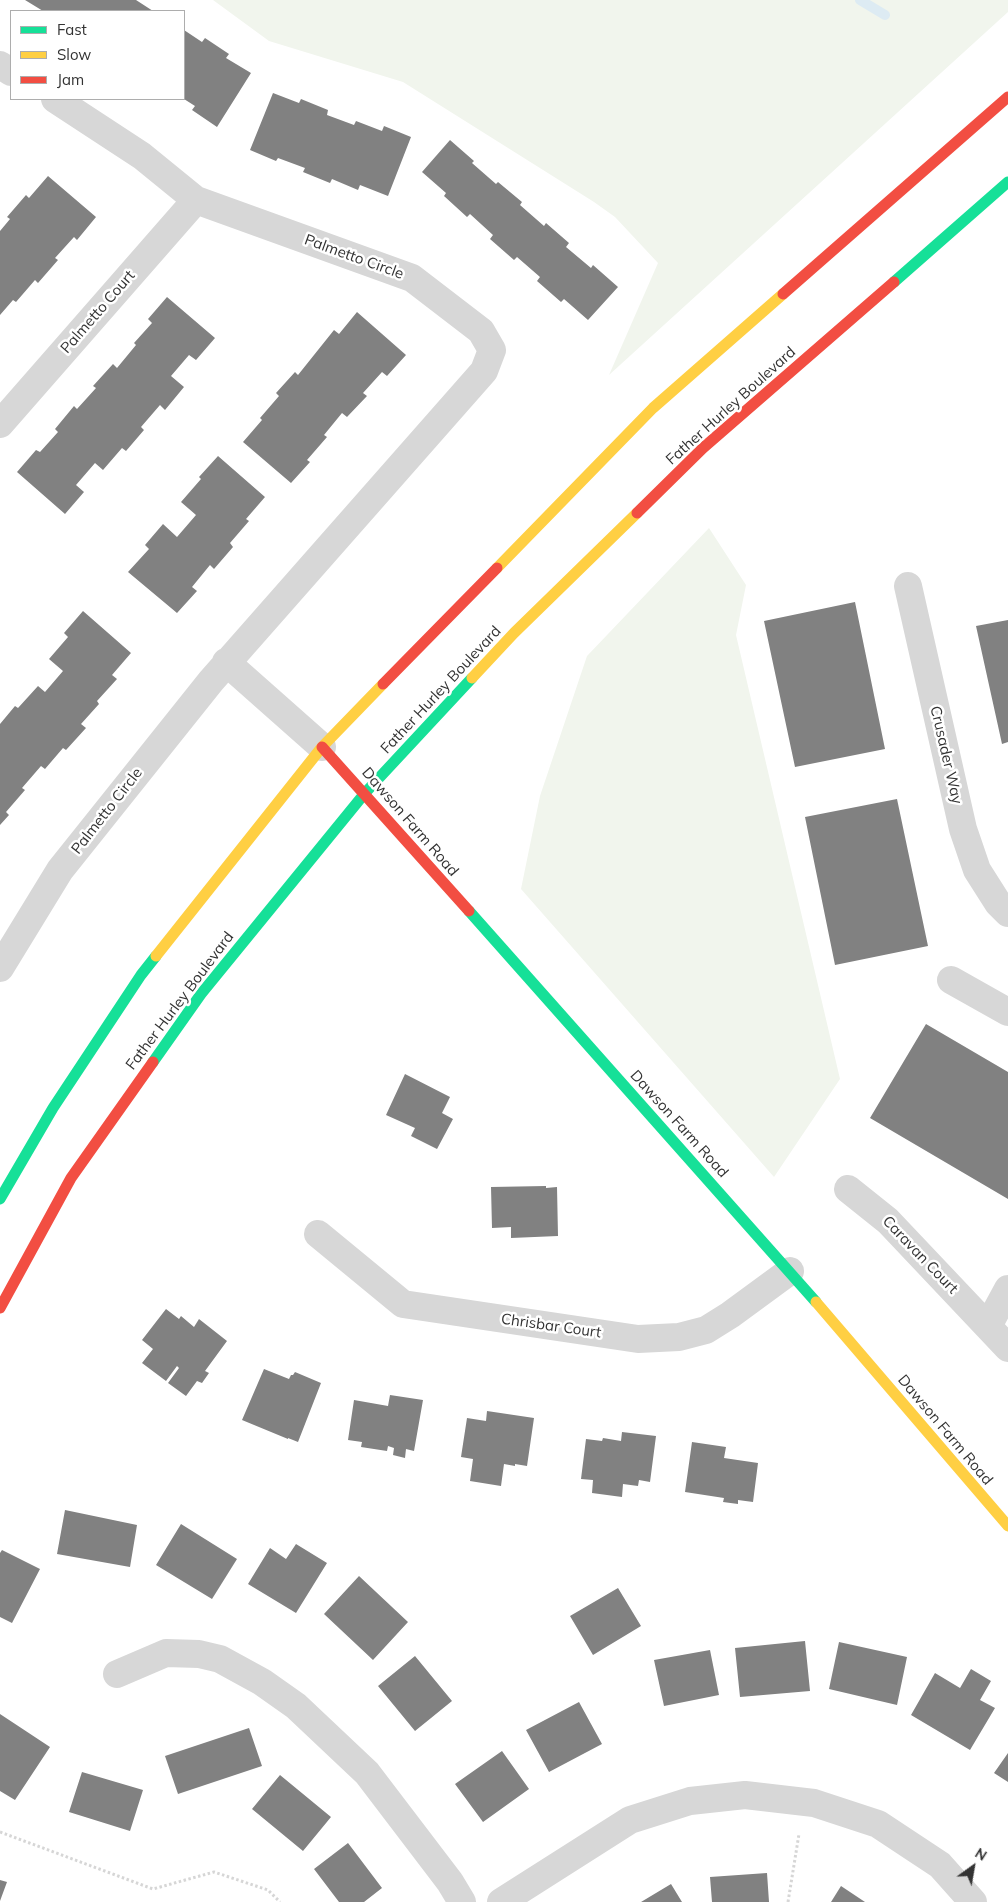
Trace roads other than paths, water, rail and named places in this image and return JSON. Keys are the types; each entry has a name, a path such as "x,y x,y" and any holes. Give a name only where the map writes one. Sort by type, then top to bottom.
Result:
{"main road":[{"path":"0,1199 53,1108 141,975 322,747 653,408 1008,97"},
{"name":"Father Hurley Boulevard","path":"0,1308 71,1178 110,1120 201,994 365,793 514,633 703,448 1008,182"},
{"name":"Dawson Farm Road","path":"322,747 790,1271 1008,1526"}],"street":[{"name":"Palmetto Circle","path":"0,968 60,870 226,662 484,371 492,350 481,331 412,278 196,200 142,156 57,100"},
{"name":"Palmetto Court","path":"0,424 196,200"},
{"name":"Crusader Way","path":"908,586 963,829 977,870 998,903 1008,913"},
{"path":"226,662 322,747"},
{"path":"952,980 1008,1012"},
{"name":"Caravan Court","path":"848,1189 888,1221 1008,1348"},
{"name":"Chrisbar Court","path":"318,1234 403,1304 638,1339 678,1337 706,1330 730,1315 790,1271"},
{"path":"988,1326 1008,1289"},
{"path":"117,1674 166,1653 199,1654 220,1660 262,1682 296,1706 367,1773 450,1882 462,1902"},
{"path":"501,1902 630,1820 690,1801 745,1795 814,1803 878,1824 940,1865 973,1902"}],"waterway":[{"path":"860,0 885,15"}]}
